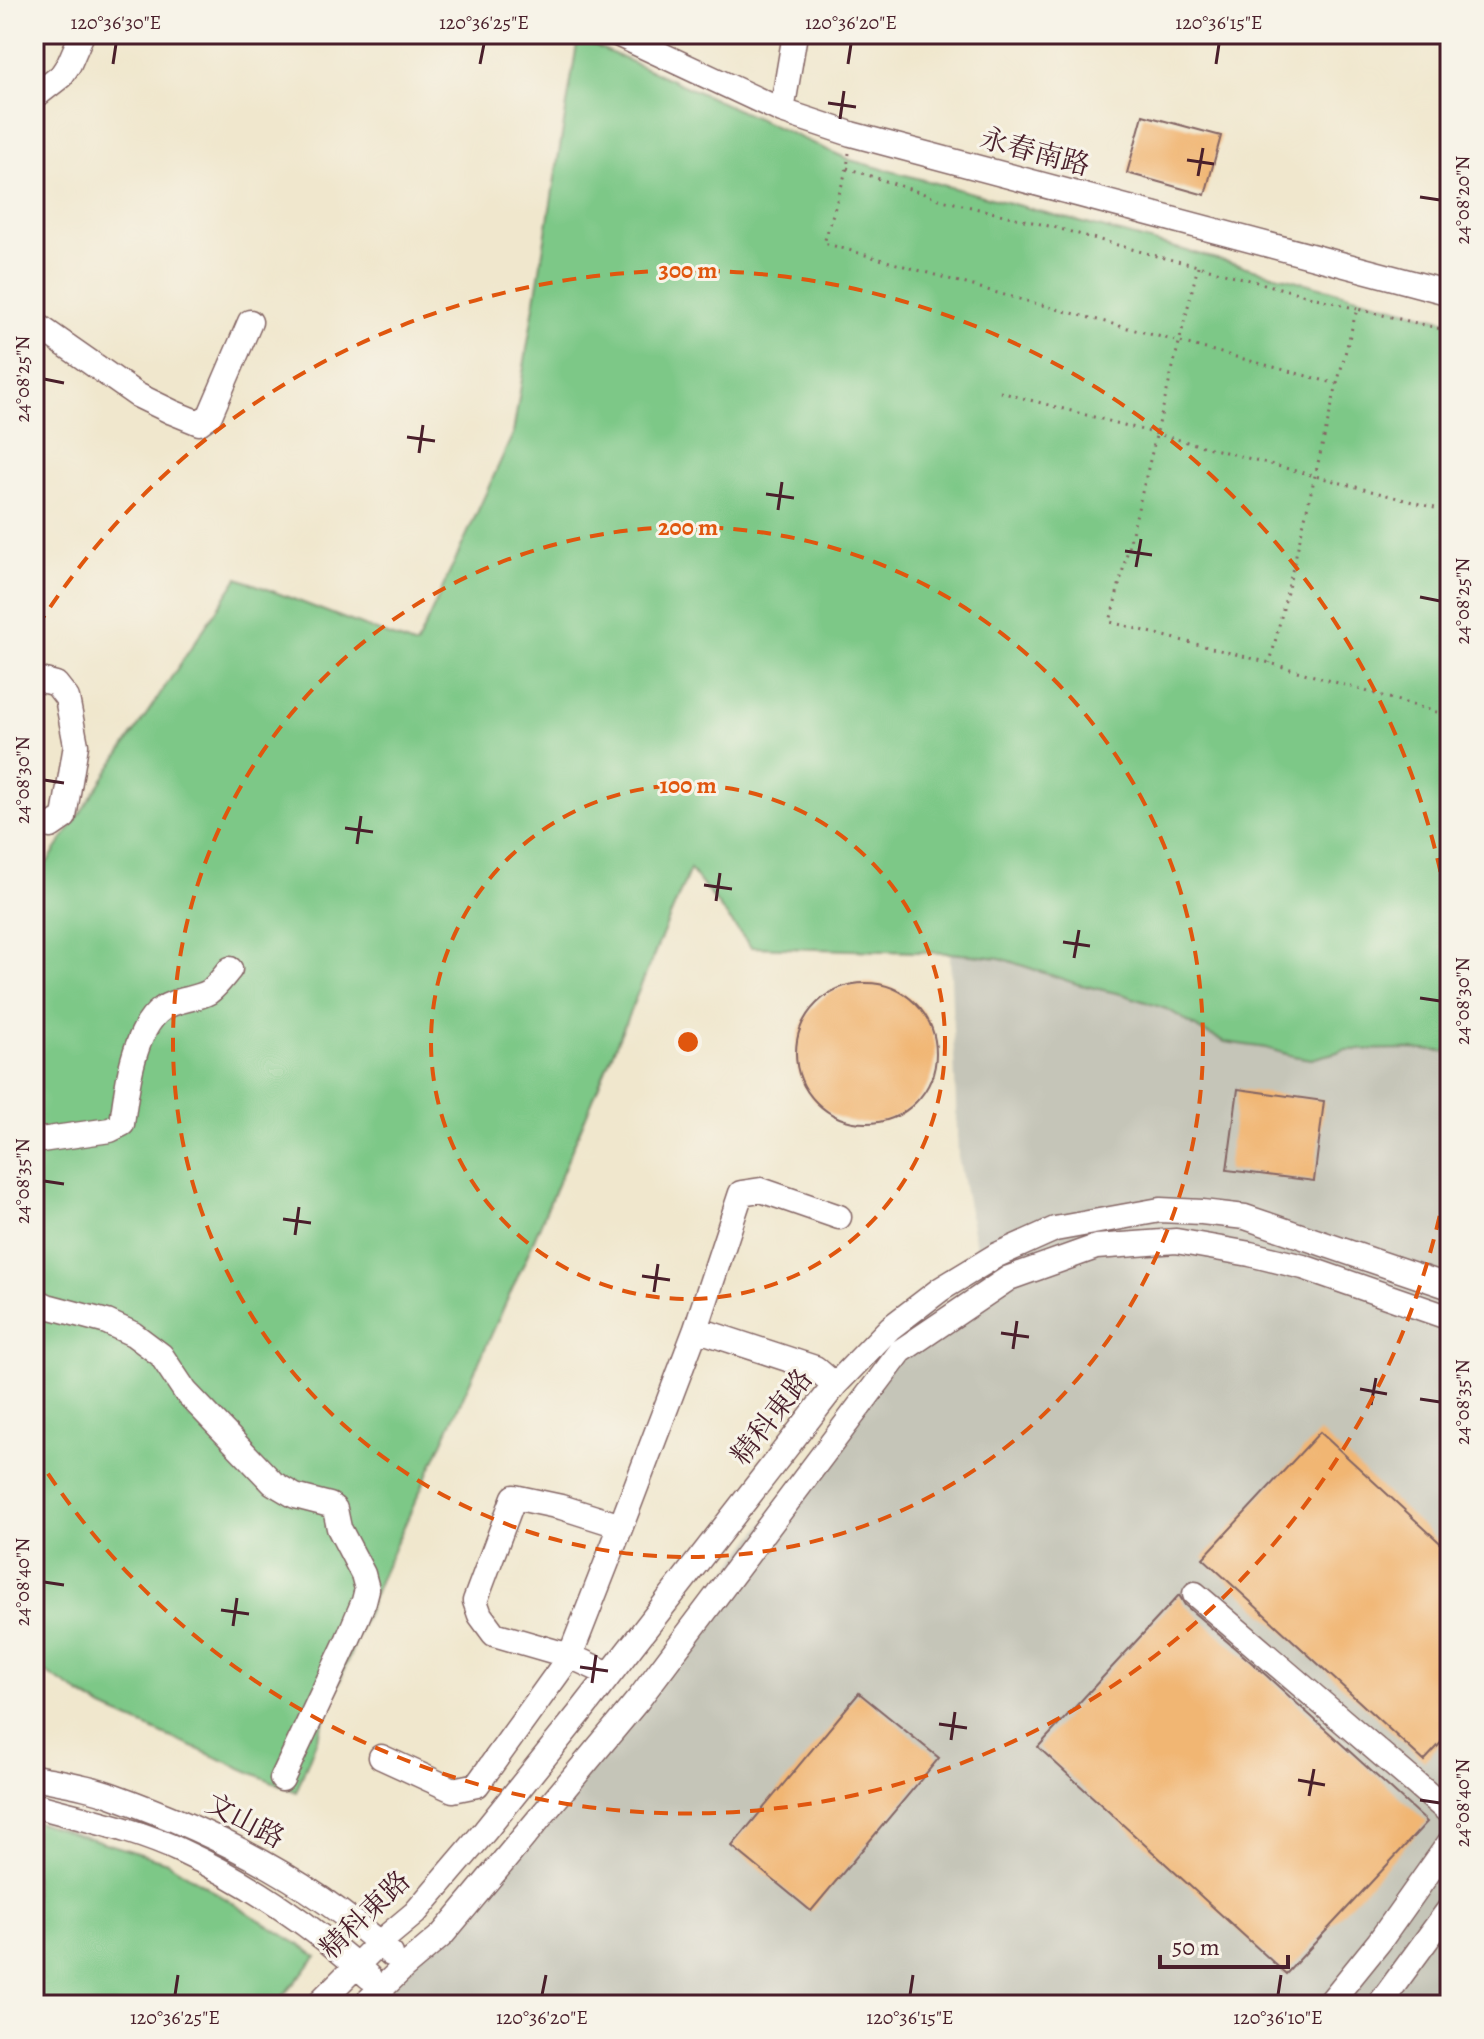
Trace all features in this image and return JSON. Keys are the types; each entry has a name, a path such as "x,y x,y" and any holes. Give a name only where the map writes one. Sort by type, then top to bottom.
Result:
{"street":[{"path":"34,97 61,76 82,34"},
{"name":"永春南路","path":"617,34 782,111 851,134 1450,293"},
{"path":"782,111 795,34"},
{"path":"34,323 137,395 199,423 210,415 250,322"},
{"path":"34,678 56,684 67,698 76,745 64,817 51,826 34,821"},
{"path":"34,1141 110,1130 122,1124 136,1051 149,1023 161,1009 208,992 230,969"},
{"path":"381,1757 453,1790 477,1785 570,1656 696,1329 741,1193 761,1190 839,1217"},
{"name":"精科東路","path":"317,2005 379,1943 415,1913 579,1714 835,1385 890,1328 941,1289 997,1255 1055,1229 1160,1210 1245,1217 1450,1287"},
{"path":"373,1996 442,1935 638,1700 901,1351 1009,1278 1096,1247 1176,1241 1303,1267 1450,1318"},
{"path":"34,1300 107,1322 133,1334 161,1355 185,1391 273,1483 295,1496 335,1509 339,1528 363,1574 367,1589 348,1639 282,1779"},
{"path":"696,1329 815,1368 835,1385"},
{"path":"609,1674 570,1656 494,1634 480,1615 475,1601 514,1497 561,1507 621,1526"},
{"path":"1195,1594 1450,1813"},
{"name":"文山路","path":"34,1777 109,1794 213,1836 326,1901 404,1967"},
{"name":"文山路","path":"34,1805 127,1831 180,1850 237,1882 296,1917 358,1966 373,1996"},
{"path":"1328,2005 1379,1942 1450,1842"},
{"path":"1379,2005 1450,1908"}],"path":[{"path":"851,134 847,168 824,243 1337,384"},
{"path":"847,168 942,200 1450,331"},
{"path":"1198,266 1110,622 1270,663 1450,716"},
{"path":"1270,663 1357,309"},
{"path":"1000,392 1450,512"}],"shaded area":[{"path":"950,953 1000,958 1077,984 1125,995 1169,1010 1225,1042 1293,1056 1311,1059 1345,1050 1450,1052 1450,2005 369,2005 510,1855 908,1335 953,1296 982,1277 958,1156"}],"green space":[{"path":"578,38 850,160 1450,322 1450,1052 1345,1050 1311,1059 1225,1042 1169,1010 1000,958 950,953 751,947 690,869 524,1263 380,1579 296,1792 103,1708 34,1665 34,882 238,578 416,646 513,434"},
{"path":"34,1821 167,1862 317,1956 275,2005 34,2005"}],"building":[{"path":"1143,115 1221,136 1205,195 1127,173"},
{"path":"866,983 893,988 916,1003 931,1026 936,1053 931,1080 916,1103 893,1118 866,1123 839,1118 816,1103 801,1080 796,1053 801,1026 816,1003 839,988"},
{"path":"1238,1089 1324,1101 1314,1181 1227,1170"},
{"path":"1320,1432 1450,1552 1450,1733 1424,1761 1203,1558"},
{"path":"1179,1595 1185,1605 1427,1822 1286,1974 1038,1747"},
{"path":"859,1693 939,1758 811,1911 732,1846"}]}
